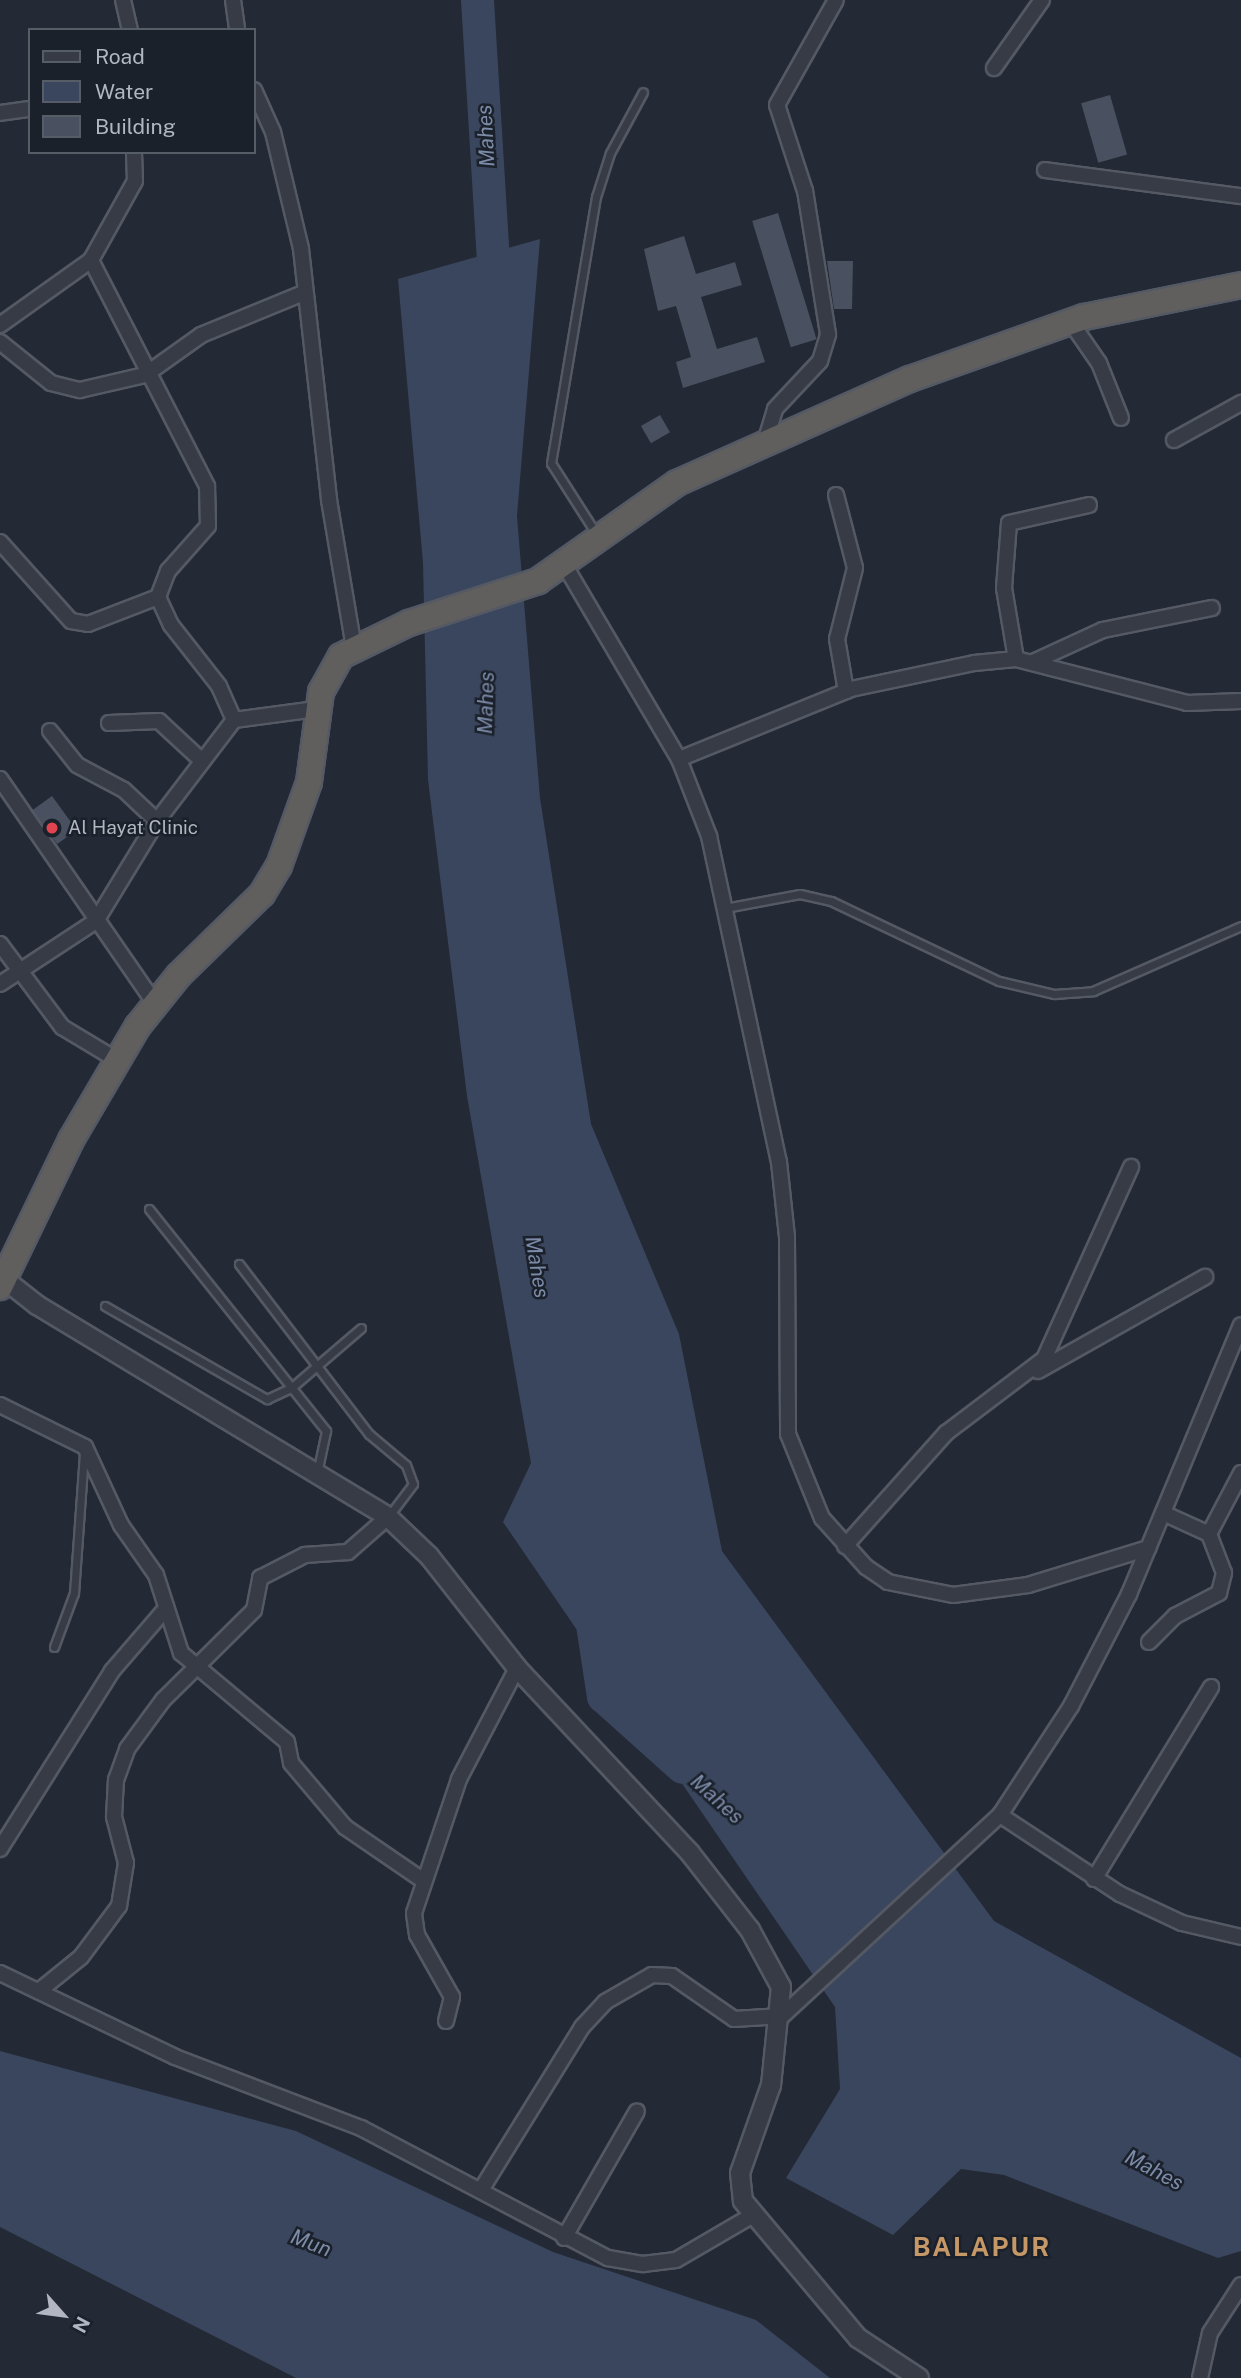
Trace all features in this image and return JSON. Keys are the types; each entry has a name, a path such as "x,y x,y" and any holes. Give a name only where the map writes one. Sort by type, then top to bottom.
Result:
{"highway":[{"path":"1,1281 117,1060 154,1002 240,919 279,866 309,782 316,709 330,672 354,648 409,623 538,581 677,483 766,439 1070,321 1241,285"}],"street":[{"path":"123,0 130,28"},
{"path":"233,0 237,28"},
{"path":"766,439 775,409 820,361 828,334 804,191 777,104 836,0"},
{"path":"994,68 1042,0"},
{"path":"256,96 286,179 301,249 301,294 354,648"},
{"path":"0,113 28,109"},
{"path":"0,325 92,260 135,181 134,154"},
{"path":"1045,170 1241,196"},
{"path":"92,260 145,375 172,407 207,486 208,526 168,571 158,597 170,625 219,686 234,720"},
{"path":"0,342 51,383 80,390 145,375 201,335 301,294"},
{"path":"1070,321 1099,363 1121,418"},
{"path":"1174,440 1241,403"},
{"path":"835,495 855,568 836,639 846,691"},
{"path":"1016,659 1004,588 1009,523 1089,505"},
{"path":"0,542 71,621 88,624 158,597"},
{"path":"564,564 679,759 709,836 779,1162 787,1237 788,1434 805,1488 845,1546 888,1582 953,1595 1028,1585 1148,1548"},
{"path":"1033,663 1103,630 1212,608"},
{"path":"679,759 846,691 1016,659 1187,703 1241,701"},
{"path":"0,984 96,921 156,821 234,720 316,709"},
{"path":"109,723 159,722 202,761"},
{"path":"50,731 77,765 124,790 156,821"},
{"path":"0,779 154,1002"},
{"path":"0,944 22,968 62,1027 117,1060"},
{"path":"1025,1379 1056,1342 1131,1167"},
{"path":"845,1546 946,1433 1025,1379 1205,1277"},
{"path":"1,1281 318,1470 388,1517 429,1556 517,1668 690,1853 750,1930 781,1987 782,2016 771,2085 740,2173 743,2201 858,2338 919,2378"},
{"path":"481,2190 582,2027 605,2002 652,1975 672,1976 734,2019 782,2016 939,1875 1000,1815 1072,1706 1148,1548 1241,1325"},
{"path":"0,1405 85,1447 121,1525 156,1575 163,1612 181,1653 287,1742 291,1763 345,1827 424,1881"},
{"path":"1209,1534 1241,1473"},
{"path":"1149,1642 1175,1616 1219,1593 1224,1573 1209,1534 1163,1513"},
{"path":"39,1991 81,1957 119,1906 126,1863 114,1817 116,1780 127,1749 195,1664 254,1610 260,1578 305,1555 348,1552 388,1517"},
{"path":"0,1850 112,1671 163,1612"},
{"path":"446,2021 452,1997 447,1980 417,1935 414,1913 459,1779 517,1668"},
{"path":"1094,1879 1211,1687"},
{"path":"1000,1815 1094,1879 1182,1923 1241,1937"},
{"path":"0,1973 175,2057 361,2128 481,2190 564,2238 608,2258 643,2264 699,2251 753,2215"},
{"path":"564,2238 637,2111"},
{"path":"1200,2378 1210,2333 1241,2285"}],"lane":[{"path":"598,538 551,463 596,197 643,92"},
{"path":"724,908 800,894 831,901 999,981 1054,995 1093,991 1241,926"},
{"path":"149,1209 326,1431 318,1470"},
{"path":"239,1264 369,1434 411,1473 408,1496 388,1517"},
{"path":"105,1307 256,1396 275,1398 291,1388 361,1328"},
{"path":"54,1647 74,1593 85,1447"}],"water":[{"path":"540,239 517,516 540,798 591,1124 679,1334 722,1551 994,1921 1241,2058 1241,2251 1218,2258 1004,2175 961,2169 893,2235 786,2178 840,2089 835,2007 503,1522 531,1463 467,1096 428,780 423,563 398,279"},
{"name":"Mun","path":"0,2051 296,2131 553,2252 756,2320 830,2378 296,2378 0,2227"}],"building":[{"path":"1110,95 1127,155 1098,163 1081,103"},
{"path":"778,213 817,339 791,347 752,221"},
{"path":"684,236 696,274 735,262 742,285 701,297 717,349 757,337 765,362 683,388 676,362 691,357 676,306 658,311 644,249"},
{"path":"827,261 853,261 852,309 834,309"},
{"path":"660,415 670,432 651,443 641,426"},
{"path":"52,796 77,830 57,844 33,810"}],"waterway":[{"name":"Mahes","path":"477,0 495,298"},
{"name":"Mahes","path":"591,1618 603,1696 682,1767"}],"place":[{"name":"Al Hayat Clinic","path":"52,828"}],"district":[{"name":"BALAPUR","path":"982,2247"}]}
